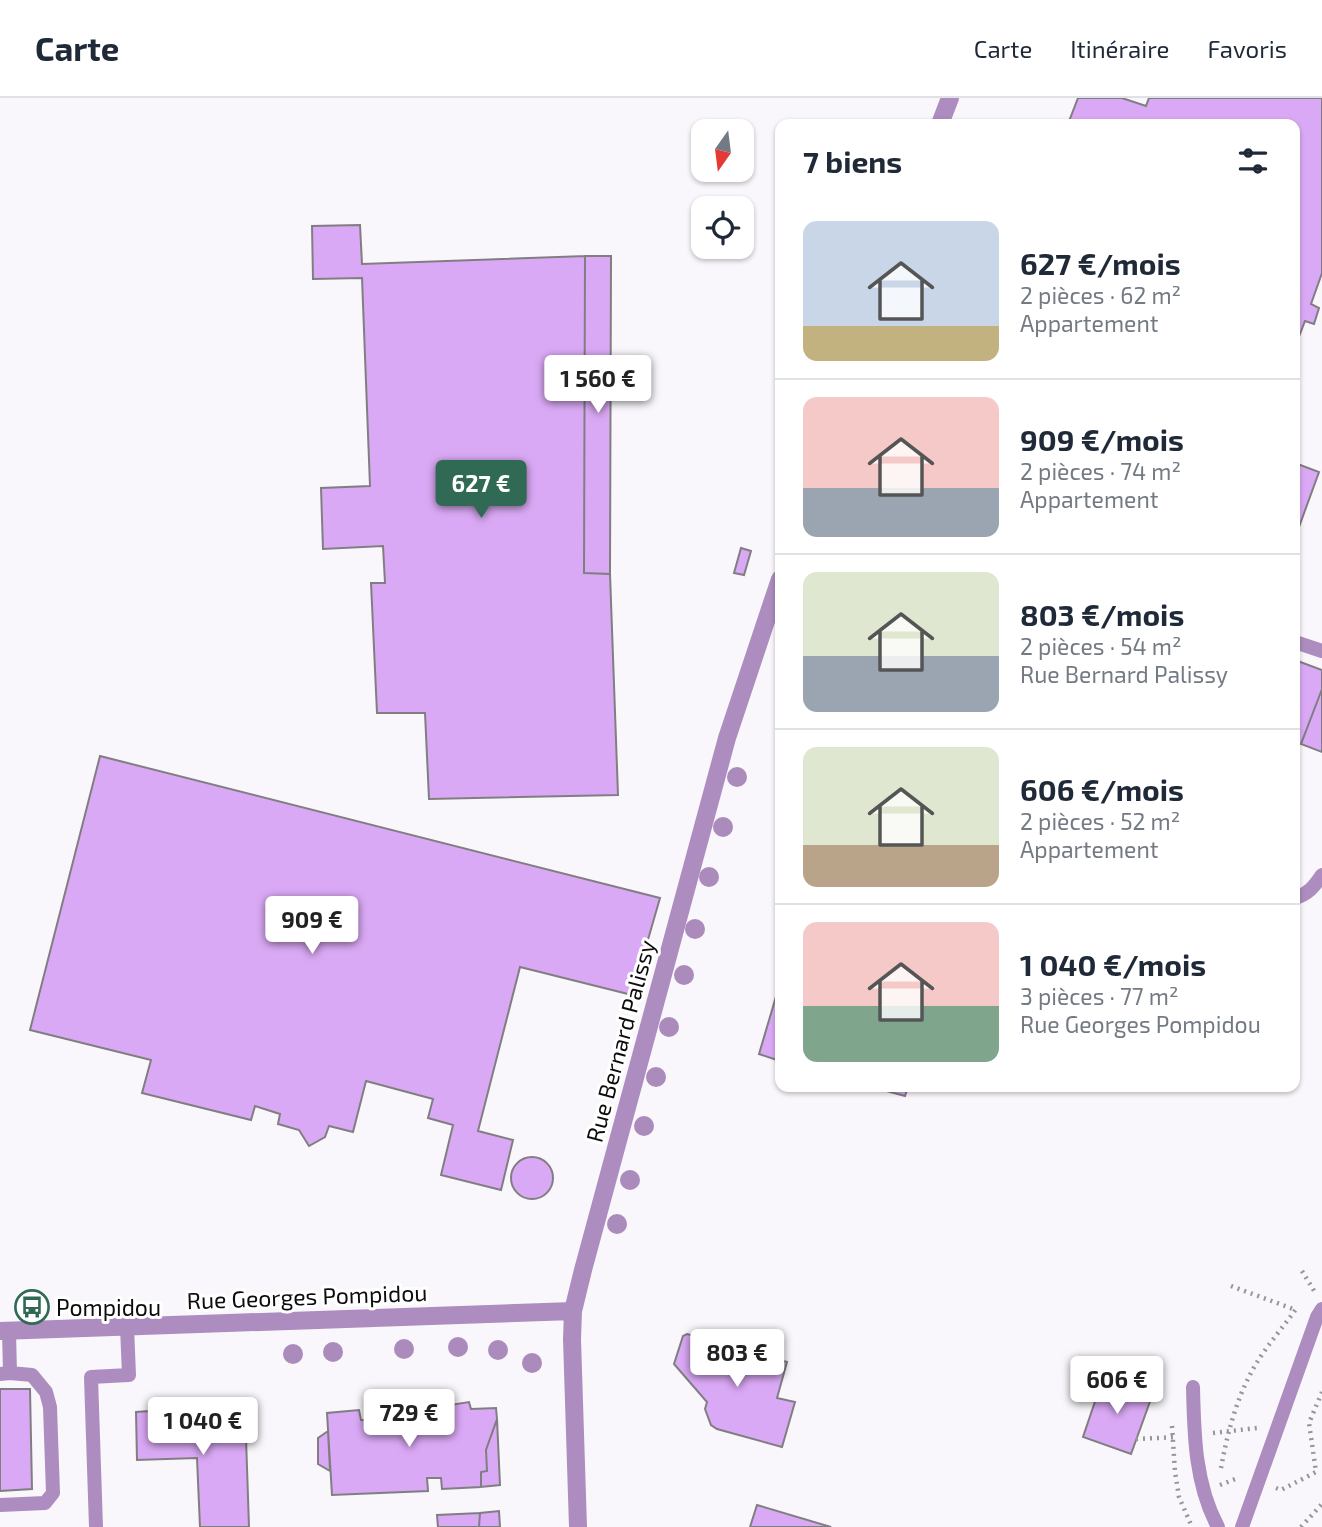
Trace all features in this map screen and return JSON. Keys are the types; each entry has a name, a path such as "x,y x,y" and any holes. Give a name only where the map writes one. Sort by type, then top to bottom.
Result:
{"street":[{"path":"942,119 950,98"},
{"name":"Rue Bernard Palissy","path":"579,1527 573,1311 727,738 775,594"},
{"name":"Rue Georges Pompidou","path":"5,1331 573,1311"}],"lane":[{"path":"1300,644 1322,652"},
{"path":"1300,896 1315,887 1322,875"},
{"path":"1242,1527 1320,1313"},
{"path":"96,1527 91,1377 129,1376 127,1327"},
{"path":"0,1504 45,1503 53,1493 50,1407 46,1392 32,1375 5,1373 5,1331"},
{"path":"1193,1387 1194,1435 1202,1490 1215,1521"}],"path":[{"path":"1302,1271 1322,1302"},
{"path":"1231,1286 1296,1309 1320,1313"},
{"path":"1215,1521 1228,1431 1238,1401 1258,1360 1296,1309"},
{"path":"1315,1472 1309,1423 1322,1392"},
{"path":"1136,1439 1171,1438 1309,1423"},
{"path":"1301,1527 1322,1504"}],"building":[{"path":"1078,98 1122,98 1146,106 1149,98 1322,98 1322,273 1311,304 1319,308 1314,324 1305,321 1300,334 1300,119 1070,119"},
{"path":"360,225 362,264 585,256 584,573 610,574 618,795 429,799 425,713 377,713 371,583 385,583 383,546 323,549 321,488 370,486 362,278 313,279 312,226"},
{"path":"585,256 611,256 610,574 584,573"},
{"path":"1300,465 1319,472 1300,524"},
{"path":"741,548 751,551 744,575 734,573"},
{"path":"1300,662 1322,670 1322,689 1301,744"},
{"path":"1322,689 1322,752 1301,744"},
{"path":"100,756 660,898 632,995 520,967 478,1131 513,1140 501,1190 441,1175 453,1125 428,1118 433,1099 366,1081 353,1132 329,1126 325,1137 309,1146 299,1130 278,1124 280,1114 255,1106 251,1120 142,1093 151,1060 30,1030"},
{"path":"775,1000 775,1059 759,1054"},
{"path":"890,1092 906,1092 905,1096"},
{"path":"532,1157 547,1163 553,1178 547,1193 532,1199 517,1193 511,1178 517,1163"},
{"path":"687,1334 787,1362 777,1398 795,1402 782,1447 711,1425 705,1409 707,1402 674,1364 683,1336"},
{"path":"1103,1378 1152,1396 1131,1454 1083,1437"},
{"path":"0,1389 30,1389 32,1489 0,1491"},
{"path":"469,1402 471,1409 496,1408 497,1419 486,1450 487,1471 481,1472 481,1487 442,1489 441,1478 427,1478 428,1491 332,1495 327,1413 359,1410 361,1420 373,1420 374,1408 425,1407 425,1418 437,1417 437,1407"},
{"path":"150,1405 163,1405 164,1411 245,1408 249,1527 200,1527 197,1458 137,1460 136,1412 150,1411"},
{"path":"497,1419 500,1485 481,1487 481,1472 487,1471 486,1450"},
{"path":"328,1431 330,1471 318,1464 318,1438"},
{"path":"757,1505 831,1527 750,1527"},
{"path":"499,1511 500,1527 479,1527 480,1513"},
{"path":"480,1513 479,1527 438,1527 437,1515"}],"place":[{"name":"Pompidou","path":"32,1307"}]}
